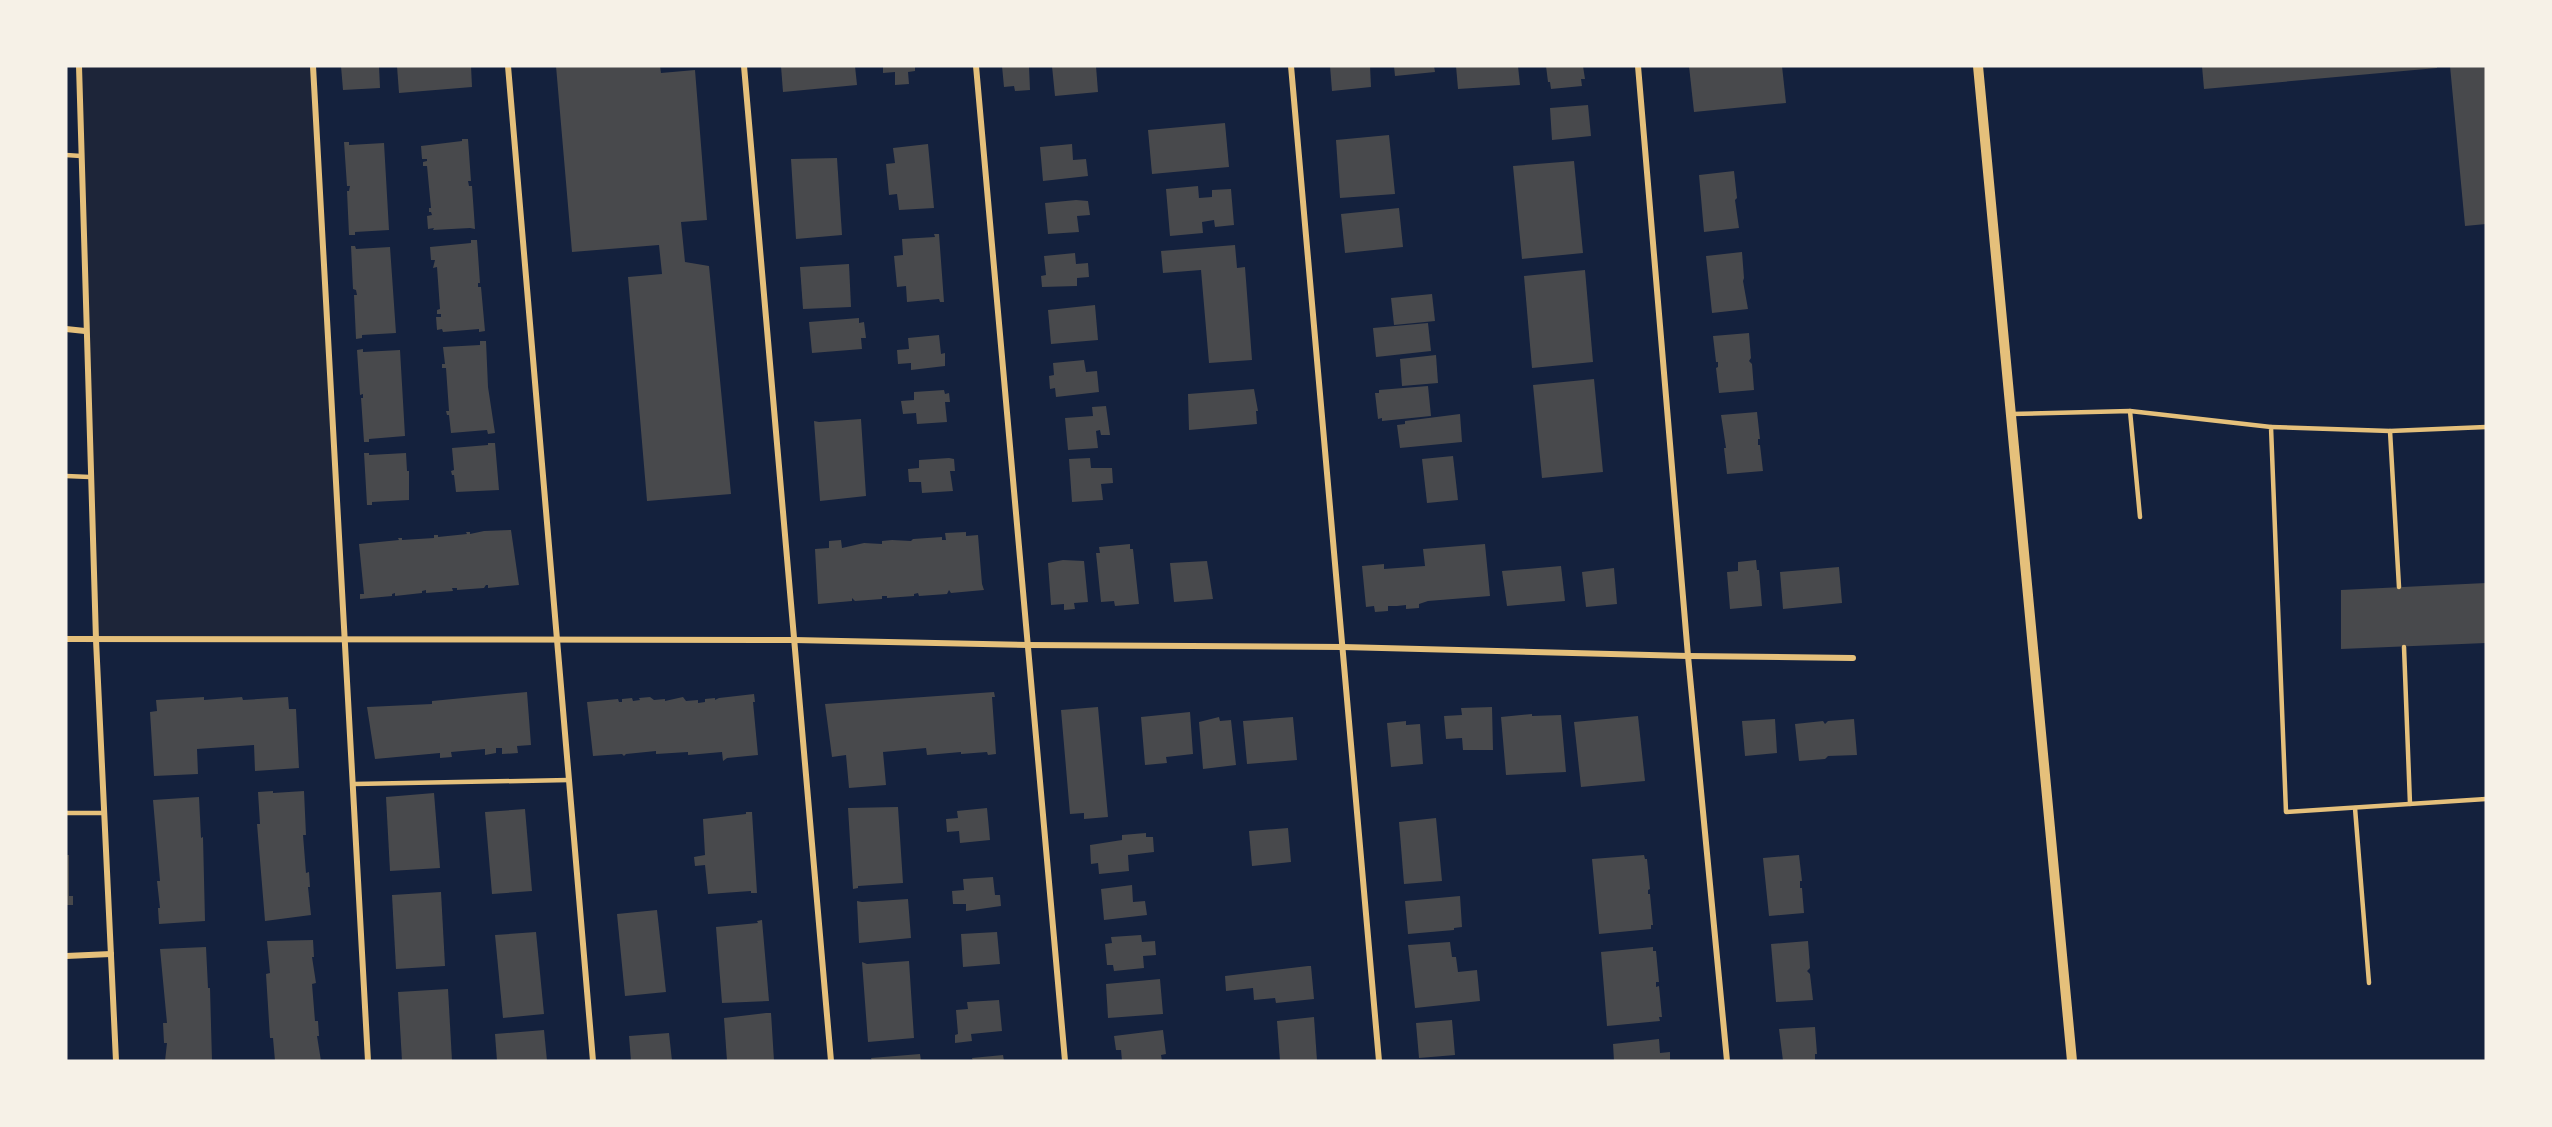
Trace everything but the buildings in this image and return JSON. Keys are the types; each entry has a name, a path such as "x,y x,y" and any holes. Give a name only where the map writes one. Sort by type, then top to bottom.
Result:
{"street":[{"path":"79,66 85,331 96,640 116,1061"},
{"path":"313,66 368,1061"},
{"path":"508,66 593,1061"},
{"path":"744,66 831,1061"},
{"path":"976,66 1065,1061"},
{"path":"1291,66 1379,1061"},
{"path":"1638,66 1688,657 1727,1061"},
{"path":"1978,66 2072,1061"},
{"path":"66,329 85,331"},
{"path":"66,639 794,640 1028,645 1343,647 1688,657 1854,658"},
{"path":"66,956 111,954"}],"lane":[{"path":"66,155 81,156"},
{"path":"2011,414 2130,411 2271,427 2390,431 2486,427"},
{"path":"2130,411 2140,517"},
{"path":"2271,427 2286,812 2486,799"},
{"path":"2390,431 2399,587"},
{"path":"66,476 90,477"},
{"path":"2404,646 2410,804"},
{"path":"354,784 569,780"},
{"path":"2355,808 2369,983"},
{"path":"66,813 104,813"}],"shaded area":[{"path":"79,66 313,66 346,640 96,640"}]}
